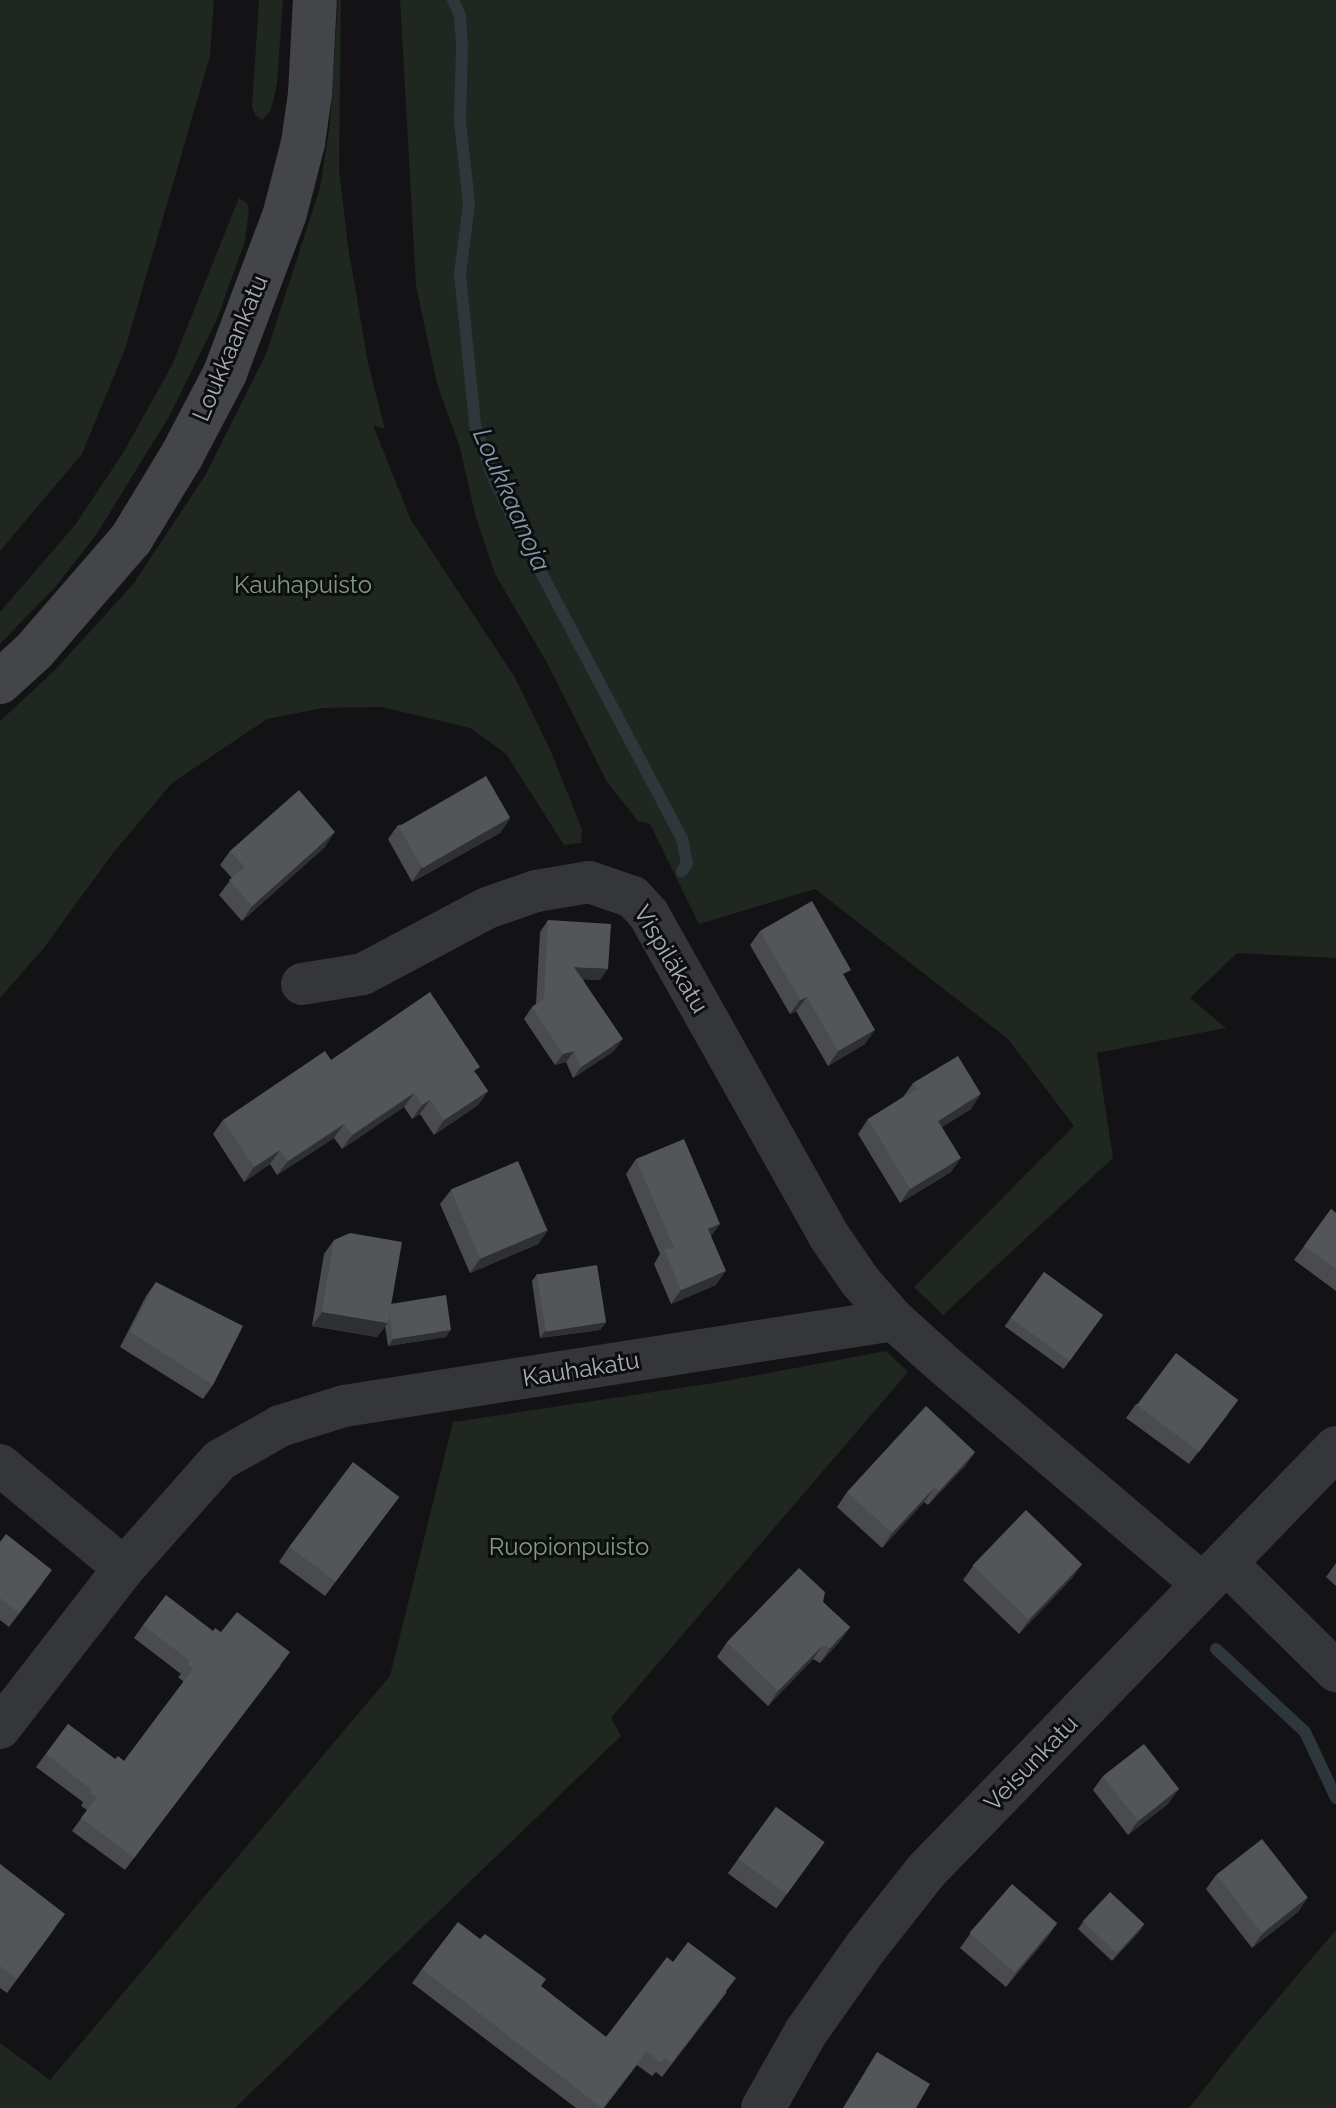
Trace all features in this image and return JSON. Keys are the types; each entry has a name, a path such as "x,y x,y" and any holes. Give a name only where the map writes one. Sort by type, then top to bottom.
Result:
{"main road":[{"name":"Loukkaankatu","path":"0,682 34,651 131,539 182,455 225,373 285,213 303,143 310,94 315,0"}],"street":[{"name":"Vispiläkatu","path":"302,984 363,974 487,908 536,891 589,882 633,897 649,915 829,1236 860,1281 894,1320"},
{"name":"Kauhakatu","path":"0,1728 124,1568 220,1460 280,1426 344,1406 894,1320"},
{"path":"894,1320 1336,1671"},
{"name":"Veisunkatu","path":"763,2108 815,2019 926,1871 1336,1448"},
{"path":"0,1465 124,1568"}],"green space":[{"path":"0,0 214,0 210,56 125,349 82,454 0,551"},
{"path":"259,0 283,0 277,84 271,110 262,120 255,115 252,107"},
{"name":"Kauhapuisto","path":"338,0 341,0 339,170 368,363 385,429 373,425 411,520 514,676 549,747 582,829 581,843 564,845 506,754 470,728 382,707 323,708 267,719 172,783 113,853 43,949 0,998 0,721 55,670 134,583 206,474 266,354 320,188 330,123"},
{"path":"400,0 1336,0 1336,958 1237,953 1190,998 1226,1028 1097,1053 1113,1158 943,1315 914,1287 1074,1126 1008,1039 815,889 699,924 650,824 638,821 607,782 546,661 495,574 475,514 460,448 437,384 416,286"},
{"path":"239,198 247,203 249,210 245,241 217,319 170,415 96,535 56,586 0,644 0,612 75,525 123,453 172,365"},
{"name":"Ruopionpuisto","path":"886,1351 908,1372 611,1718 621,1736 235,2108 0,2108 0,2043 50,2080 390,1676 453,1422 720,1382"},
{"path":"1336,1930 1336,2108 1189,2108 1244,2038"}],"building":[{"path":"486,776 510,818 423,868 399,826"},
{"path":"299,790 335,832 252,906 229,880 245,867 230,851"},
{"path":"812,901 851,970 843,974 875,1030 838,1051 807,997 800,1000 760,931"},
{"path":"548,920 611,924 608,969 574,967 623,1039 581,1067 574,1051 563,1054 532,1007 544,999"},
{"path":"430,992 480,1067 474,1071 488,1091 444,1120 430,1100 422,1105 414,1093 352,1135 344,1124 288,1161 280,1150 254,1167 223,1120 325,1051 331,1060"},
{"path":"958,1056 981,1094 938,1121 961,1158 910,1189 868,1119 917,1089 913,1083"},
{"path":"684,1139 720,1224 708,1229 726,1271 681,1290 664,1249 674,1248 636,1159"},
{"path":"518,1161 547,1230 480,1259 451,1190"},
{"path":"1331,1209 1336,1213 1336,1269 1304,1246"},
{"path":"350,1233 402,1242 388,1323 322,1312 334,1240"},
{"path":"597,1265 606,1322 546,1332 537,1275"},
{"path":"1044,1272 1103,1315 1070,1361 1010,1318"},
{"path":"156,1282 243,1326 213,1385 130,1332"},
{"path":"446,1295 451,1330 393,1339 389,1312 391,1304"},
{"path":"1176,1353 1238,1400 1199,1452 1137,1405"},
{"path":"926,1406 975,1452 939,1491 934,1488 892,1533 847,1492"},
{"path":"353,1462 399,1497 336,1582 289,1547"},
{"path":"1026,1510 1082,1564 1029,1620 973,1565"},
{"path":"6,1534 52,1570 19,1613 0,1598 0,1542"},
{"path":"799,1568 825,1592 823,1602 850,1627 830,1648 823,1645 778,1691 727,1642"},
{"path":"166,1595 213,1631 215,1628 221,1632 237,1612 290,1652 134,1858 81,1818 97,1797 46,1754 68,1724 115,1759 118,1756 124,1761 193,1669 187,1664 190,1661 143,1625"},
{"path":"1144,1744 1179,1789 1138,1821 1103,1776"},
{"path":"776,1807 825,1842 787,1894 738,1859"},
{"path":"1262,1839 1308,1897 1262,1933 1216,1875"},
{"path":"0,1864 65,1914 17,1979 0,1966"},
{"path":"1012,1884 1057,1923 1015,1972 969,1933"},
{"path":"1110,1892 1144,1924 1117,1953 1083,1921"},
{"path":"458,1922 480,1939 485,1934 546,1979 541,1986 606,2037 667,1957 673,1962 688,1942 736,1978 671,2063 665,2058 661,2063 647,2051 602,2108 422,1969"},
{"path":"877,2052 930,2084 916,2108 843,2108"}],"waterway":[{"name":"Loukkaanoja","path":"453,0 460,16 460,121 469,204 460,274 475,425 491,472 517,527 682,838 687,864 682,871"},
{"path":"1216,1649 1305,1732 1336,1798"}]}
